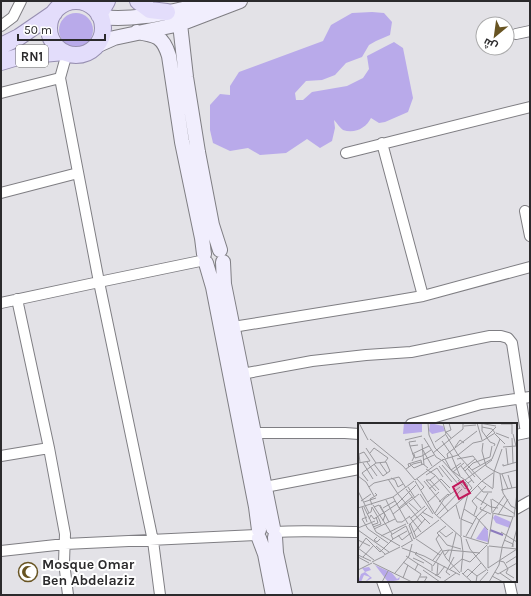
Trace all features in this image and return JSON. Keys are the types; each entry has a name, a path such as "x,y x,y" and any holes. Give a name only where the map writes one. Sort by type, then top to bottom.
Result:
{"main road":[{"name":"RN1","path":"1,46 19,37 68,2 77,1 90,6 100,16"},
{"path":"96,46 100,40 102,32 100,16 108,1"},
{"path":"138,1 150,10 174,14 180,24 186,77 200,166 213,230 221,256 223,277 274,532 276,553 284,595"},
{"path":"100,16 118,19 131,18 222,1"},
{"path":"96,46 114,38 180,24 240,1"},
{"name":"RN1","path":"54,13 50,21 50,35 57,46 65,52 74,55 90,51 96,46"},
{"path":"137,32 152,34 161,39 169,56 183,148 205,259 216,302 254,500 259,534 266,558 273,595"},
{"name":"RN1","path":"1,62 21,56 65,52"},
{"path":"205,259 206,251 211,248 214,248 221,256"},
{"path":"259,534 263,542 269,542 274,539 274,532"}],"street":[{"path":"1,26 13,17 21,1"},
{"path":"516,34 530,31"},
{"path":"65,52 60,78 99,282 154,541 160,595"},
{"path":"1,93 60,78"},
{"path":"346,153 530,107"},
{"path":"382,143 423,296"},
{"path":"1,193 78,172"},
{"path":"525,211 530,236"},
{"path":"1,303 205,259"},
{"path":"233,327 423,296 530,267"},
{"path":"16,299 49,448 65,534 64,562 68,595"},
{"path":"242,374 312,361 411,352 490,336 501,336 508,338 512,343 526,398 524,434"},
{"path":"414,423 481,404 526,398"},
{"path":"254,432 345,432 358,434"},
{"path":"1,456 49,448"},
{"path":"265,487 358,469"},
{"path":"517,508 530,501"},
{"path":"274,532 300,530 317,532 358,532"},
{"path":"1,551 65,544 154,541 259,534"},
{"path":"382,582 387,595"},
{"path":"509,582 512,595"}],"shaded area":[{"path":"76,13 88,18 93,30 88,42 76,47 64,42 59,30 64,18"},
{"path":"352,13 384,13 392,22 390,35 369,45 362,57 346,63 335,75 322,80 306,81 295,93 296,100 303,100 312,92 347,86 363,78 369,69 367,56 394,42 403,48 413,98 408,112 379,123 371,118 366,125 356,131 343,130 334,120 335,128 332,141 320,148 307,139 286,153 260,155 248,148 230,151 213,143 210,130 210,105 220,94 230,95 230,86 239,72 323,41 331,25"}],"place":[{"name":"Mosque Omar Ben Abdelaziz","path":"28,572"}]}
